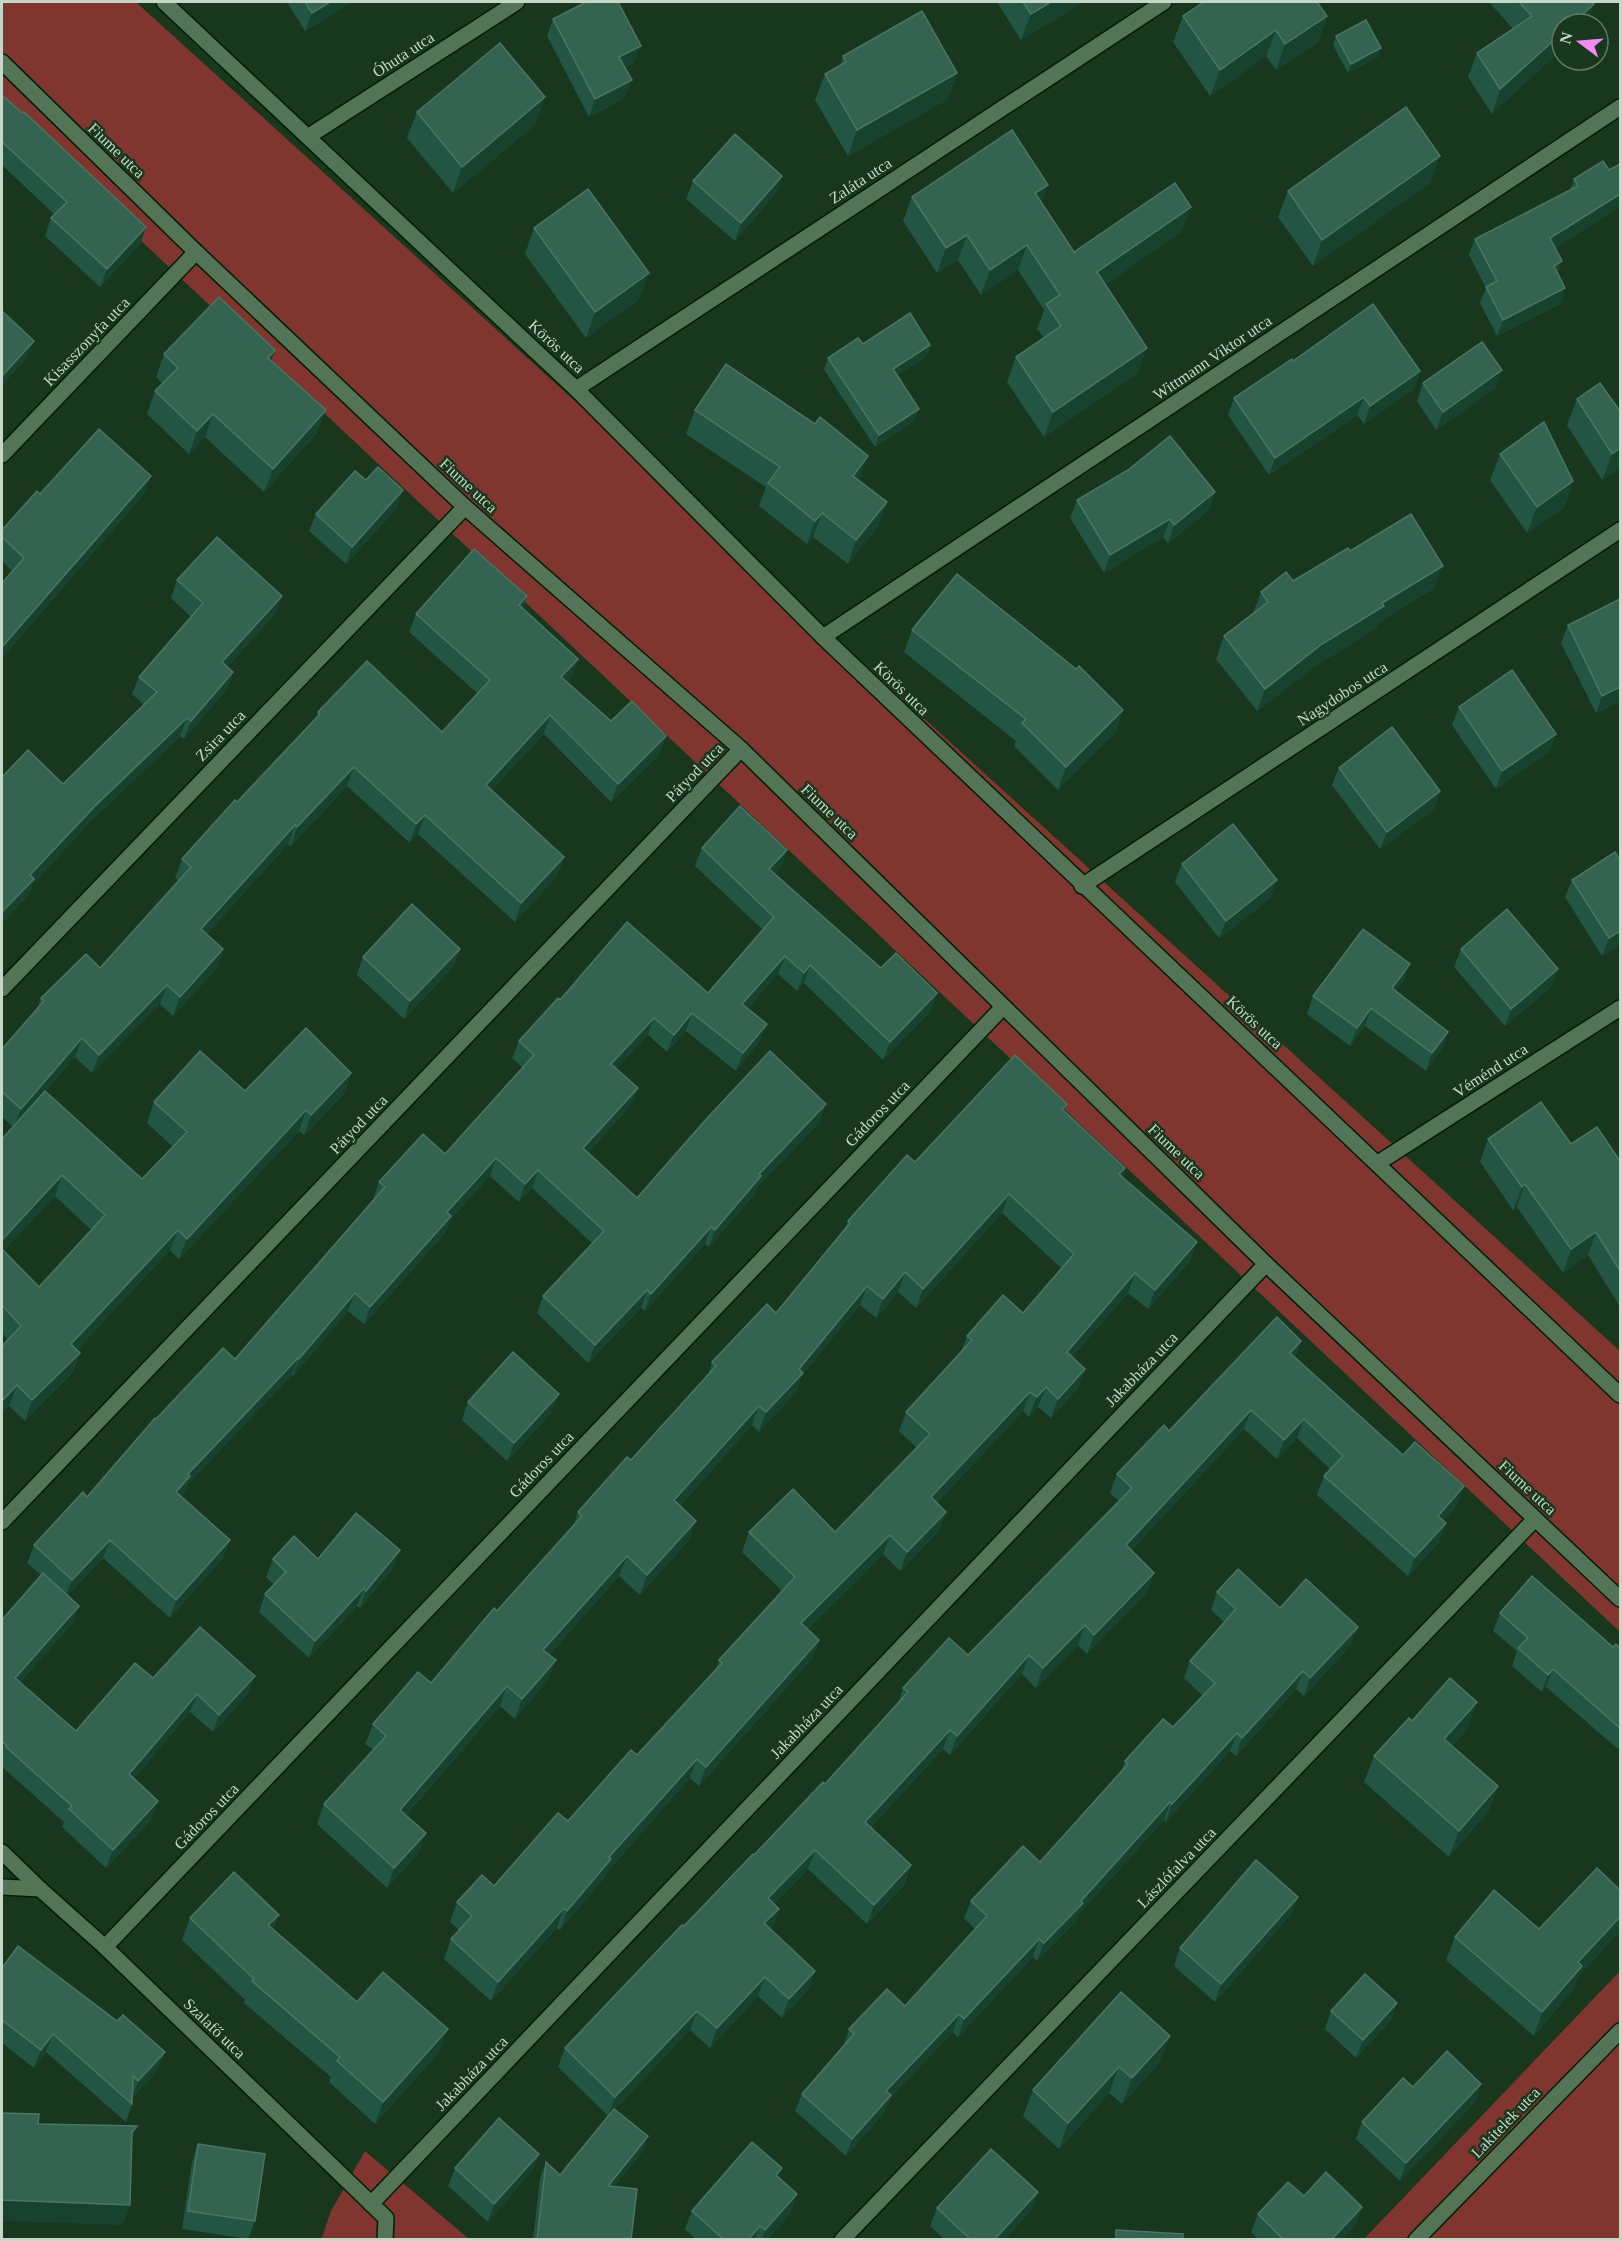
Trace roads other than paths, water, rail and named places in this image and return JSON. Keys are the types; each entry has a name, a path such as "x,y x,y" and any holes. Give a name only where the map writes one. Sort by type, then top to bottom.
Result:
{"street":[{"name":"Körös utca","path":"165,2 576,389 823,637 1082,886 1378,1163 1620,1395"},
{"name":"Óhuta utca","path":"309,136 517,2"},
{"name":"Zaláta utca","path":"576,389 1164,2"},
{"name":"Fiume utca","path":"2,62 196,252 465,507 741,750 1266,1264 1620,1599"},
{"name":"Wittmann Viktor utca","path":"823,637 1620,107"},
{"name":"Kisasszonyfa utca","path":"2,455 196,252"},
{"name":"Zsira utca","path":"2,989 465,507"},
{"name":"Nagydobos utca","path":"1082,886 1620,530"},
{"name":"Pátyod utca","path":"2,1522 741,750"},
{"name":"Gádoros utca","path":"105,1947 1004,1006"},
{"name":"Véménd utca","path":"1378,1163 1620,1008"},
{"name":"Jakabháza utca","path":"371,2204 1266,1264"},
{"name":"Lászlófalva utca","path":"842,2240 1535,1519"},
{"name":"Szalafő utca","path":"2,1852 105,1947 386,2218 385,2240"},
{"path":"2,1887 40,1889"},
{"name":"Lakitelek utca","path":"1416,2240 1620,2031"}]}
